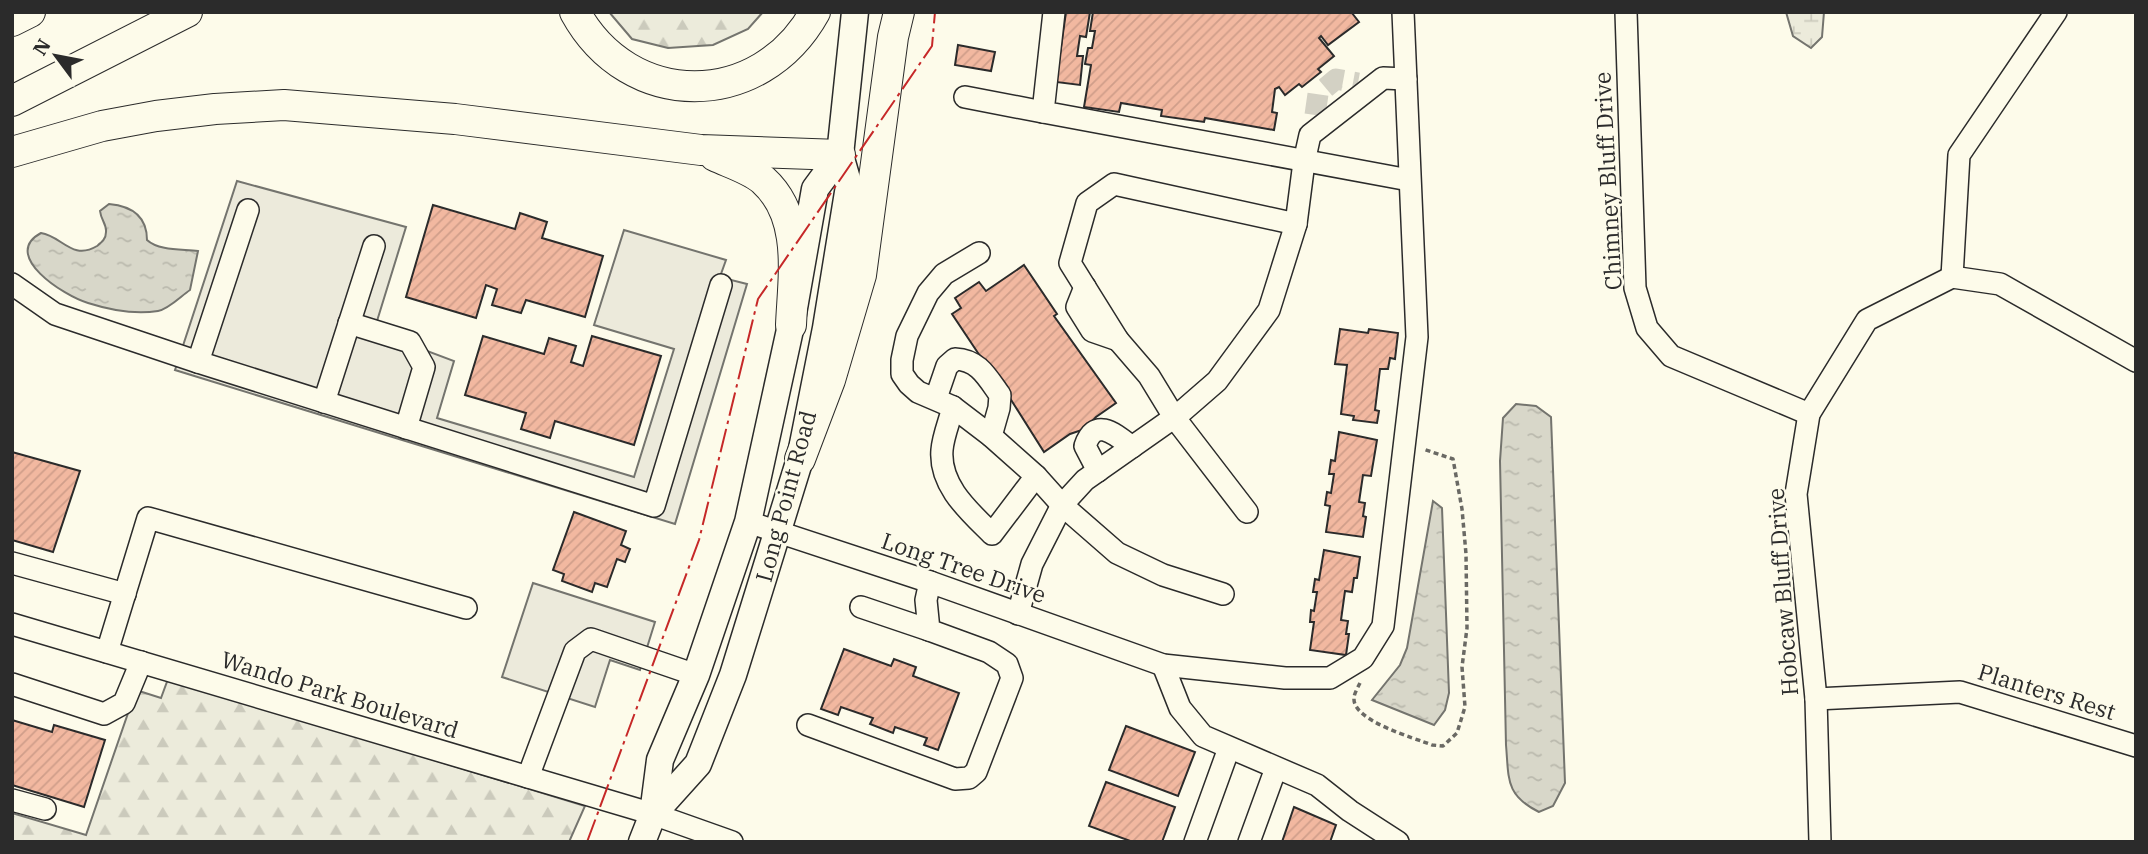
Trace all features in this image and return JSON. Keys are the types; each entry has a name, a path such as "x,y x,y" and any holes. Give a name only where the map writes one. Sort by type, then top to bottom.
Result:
{"highway":[{"path":"12,21 30,12"},
{"path":"12,101 187,12"},
{"path":"575,12 583,28 604,50 626,67 654,79 684,87 712,86 766,67 803,34 815,12"},
{"path":"800,459 830,380 861,275 892,37 899,12"},
{"path":"12,152 102,126 156,116 284,105 455,119 701,150 840,155"},
{"path":"701,150 764,181 785,213 791,225 794,261 791,326"}],"main road":[{"name":"Long Point Road","path":"653,814 698,764 733,675 800,459 849,186 840,155 855,12"},
{"name":"Long Point Road","path":"642,842 653,814 660,760 696,675 748,522 791,326 814,188 840,155"}],"street":[{"path":"1043,112 1054,12"},
{"path":"1356,662 1363,658 1383,626 1417,337 1403,12"},
{"name":"Chimney Bluff Drive","path":"1626,12 1635,288 1647,328 1671,356 1809,414"},
{"path":"2056,12 1959,155 1952,277 2000,284 2136,360"},
{"path":"1018,614 1032,564 1062,505 1085,480 1174,417 1217,381 1269,310 1296,224 1310,135 1319,120 1361,87 1383,79 1406,79"},
{"path":"965,97 1409,180"},
{"path":"1247,512 1174,417 1149,376 1118,340 1070,263 1087,203 1114,184 1296,224"},
{"path":"198,362 248,210"},
{"path":"324,402 374,246"},
{"path":"979,253 944,274 928,293 907,336 902,374 909,384 918,392 945,403 991,436 1036,476 1062,505 1117,553 1163,575 1223,594"},
{"name":"Hobcaw Bluff Drive","path":"1820,842 1816,699 1796,494 1809,414 1867,320 1952,277"},
{"path":"12,284 54,314 654,506 721,285"},
{"path":"349,323 410,342 424,367 406,428"},
{"path":"991,436 1000,395 978,365 955,359 947,366 942,451 947,479 962,504 992,534 1036,476"},
{"path":"1098,471 1085,446 1088,436 1095,430 1115,434 1132,447"},
{"path":"107,652 148,518 466,608"},
{"name":"Long Tree Drive","path":"748,522 930,582 1163,665 1285,678 1330,678 1356,662"},
{"path":"12,563 125,594"},
{"path":"929,630 926,600 930,582"},
{"path":"808,725 955,779 969,778 976,772 1012,678 1007,663 989,652 861,607"},
{"name":"Wando Park Boulevard","path":"12,624 653,814"},
{"path":"528,777 575,651 591,639 696,675"},
{"path":"12,684 104,714 124,704 141,662"},
{"path":"1163,665 1180,708 1203,736 1317,785 1350,811 1398,842"},
{"name":"Planters Rest","path":"1816,699 1960,692 2136,746"},
{"path":"1195,842 1229,748"},
{"path":"1250,842 1276,768"},
{"path":"12,800 45,809"},
{"path":"653,814 732,842"}],"path":[{"path":"1356,662 1366,673 1354,698 1356,707 1365,718 1432,745 1443,746 1457,733 1465,707 1462,667 1467,628 1466,554 1457,479 1453,459 1404,445"}],"green space":[{"path":"609,12 763,12 748,29 713,45 668,48 632,39"},
{"path":"1786,12 1824,12 1822,37 1811,48 1793,36"},
{"path":"168,679 585,806 569,842 12,842 12,813 86,835 136,690 161,698"}],"shaded area":[{"path":"237,181 406,227 377,321 417,334 427,351 454,361 437,418 634,477 674,349 594,325 624,230 726,260 721,274 723,278 747,284 675,524 175,370"},
{"path":"533,583 655,622 640,670 610,660 595,707 502,677"}],"water":[{"path":"109,204 124,207 136,214 144,225 147,240 152,244 164,248 198,251 190,290 166,308 131,312 88,303 52,284 32,263 28,252 30,242 41,233 81,251 97,246 106,234 100,211"},
{"path":"1516,404 1536,406 1551,417 1565,783 1553,806 1539,812 1528,806 1514,792 1509,777 1506,745 1500,461 1503,418"},
{"path":"1433,501 1442,508 1449,693 1445,710 1434,725 1372,700 1400,665 1407,648"}],"building":[{"path":"1066,12 1090,12 1086,37 1080,36 1077,56 1083,56 1080,85 1056,82"},
{"path":"1093,12 1363,13 1352,13 1359,22 1328,45 1321,36 1319,38 1334,56 1318,69 1321,72 1302,87 1299,84 1285,95 1279,87 1275,89 1272,112 1277,113 1274,130 1205,118 1204,122 1161,116 1162,110 1121,103 1119,112 1084,107 1091,65 1085,64 1095,31 1090,31"},
{"path":"958,45 995,52 991,71 955,65"},
{"path":"433,205 515,229 520,213 547,222 542,238 603,256 585,317 526,300 521,313 492,305 497,289 486,285 476,318 406,297"},
{"path":"1024,265 1057,314 1054,316 1116,403 1096,417 1085,429 1070,434 1044,452 986,360 984,362 952,314 961,308 955,298 979,282 986,291"},
{"path":"1340,329 1398,333 1395,359 1390,358 1388,369 1380,369 1375,410 1379,411 1377,423 1353,420 1354,416 1341,414 1347,365 1335,364"},
{"path":"483,336 544,354 549,338 576,346 571,362 583,366 592,336 661,356 634,445 555,421 550,438 521,429 526,413 465,395"},
{"path":"1339,432 1377,440 1371,476 1363,475 1359,502 1365,503 1363,537 1326,532 1330,506 1325,505 1327,492 1331,493 1334,474 1329,474 1331,460 1335,461"},
{"path":"12,452 80,471 53,552 12,540"},
{"path":"574,512 626,531 621,545 630,549 625,562 617,559 607,587 595,583 592,592 562,581 564,574 553,570"},
{"path":"1324,550 1360,557 1352,592 1345,591 1341,620 1348,621 1346,655 1310,650 1314,622 1310,622 1311,610 1314,611 1317,592 1313,592 1315,579 1319,580"},
{"path":"844,649 891,666 894,659 916,667 913,676 959,693 938,750 924,745 927,738 895,727 893,733 870,724 873,718 841,707 838,715 821,709"},
{"path":"12,720 52,732 54,725 105,740 84,807 12,785"},
{"path":"1126,726 1195,752 1178,796 1109,770"},
{"path":"1106,782 1175,807 1162,842 1133,842 1089,826"},
{"path":"1294,807 1336,825 1330,842 1282,842"}],"tunnel":[{"path":"1315,115 1318,94 1336,79 1358,83"}],"power":[{"path":"587,842 699,540 758,299 932,46 935,12"}]}
